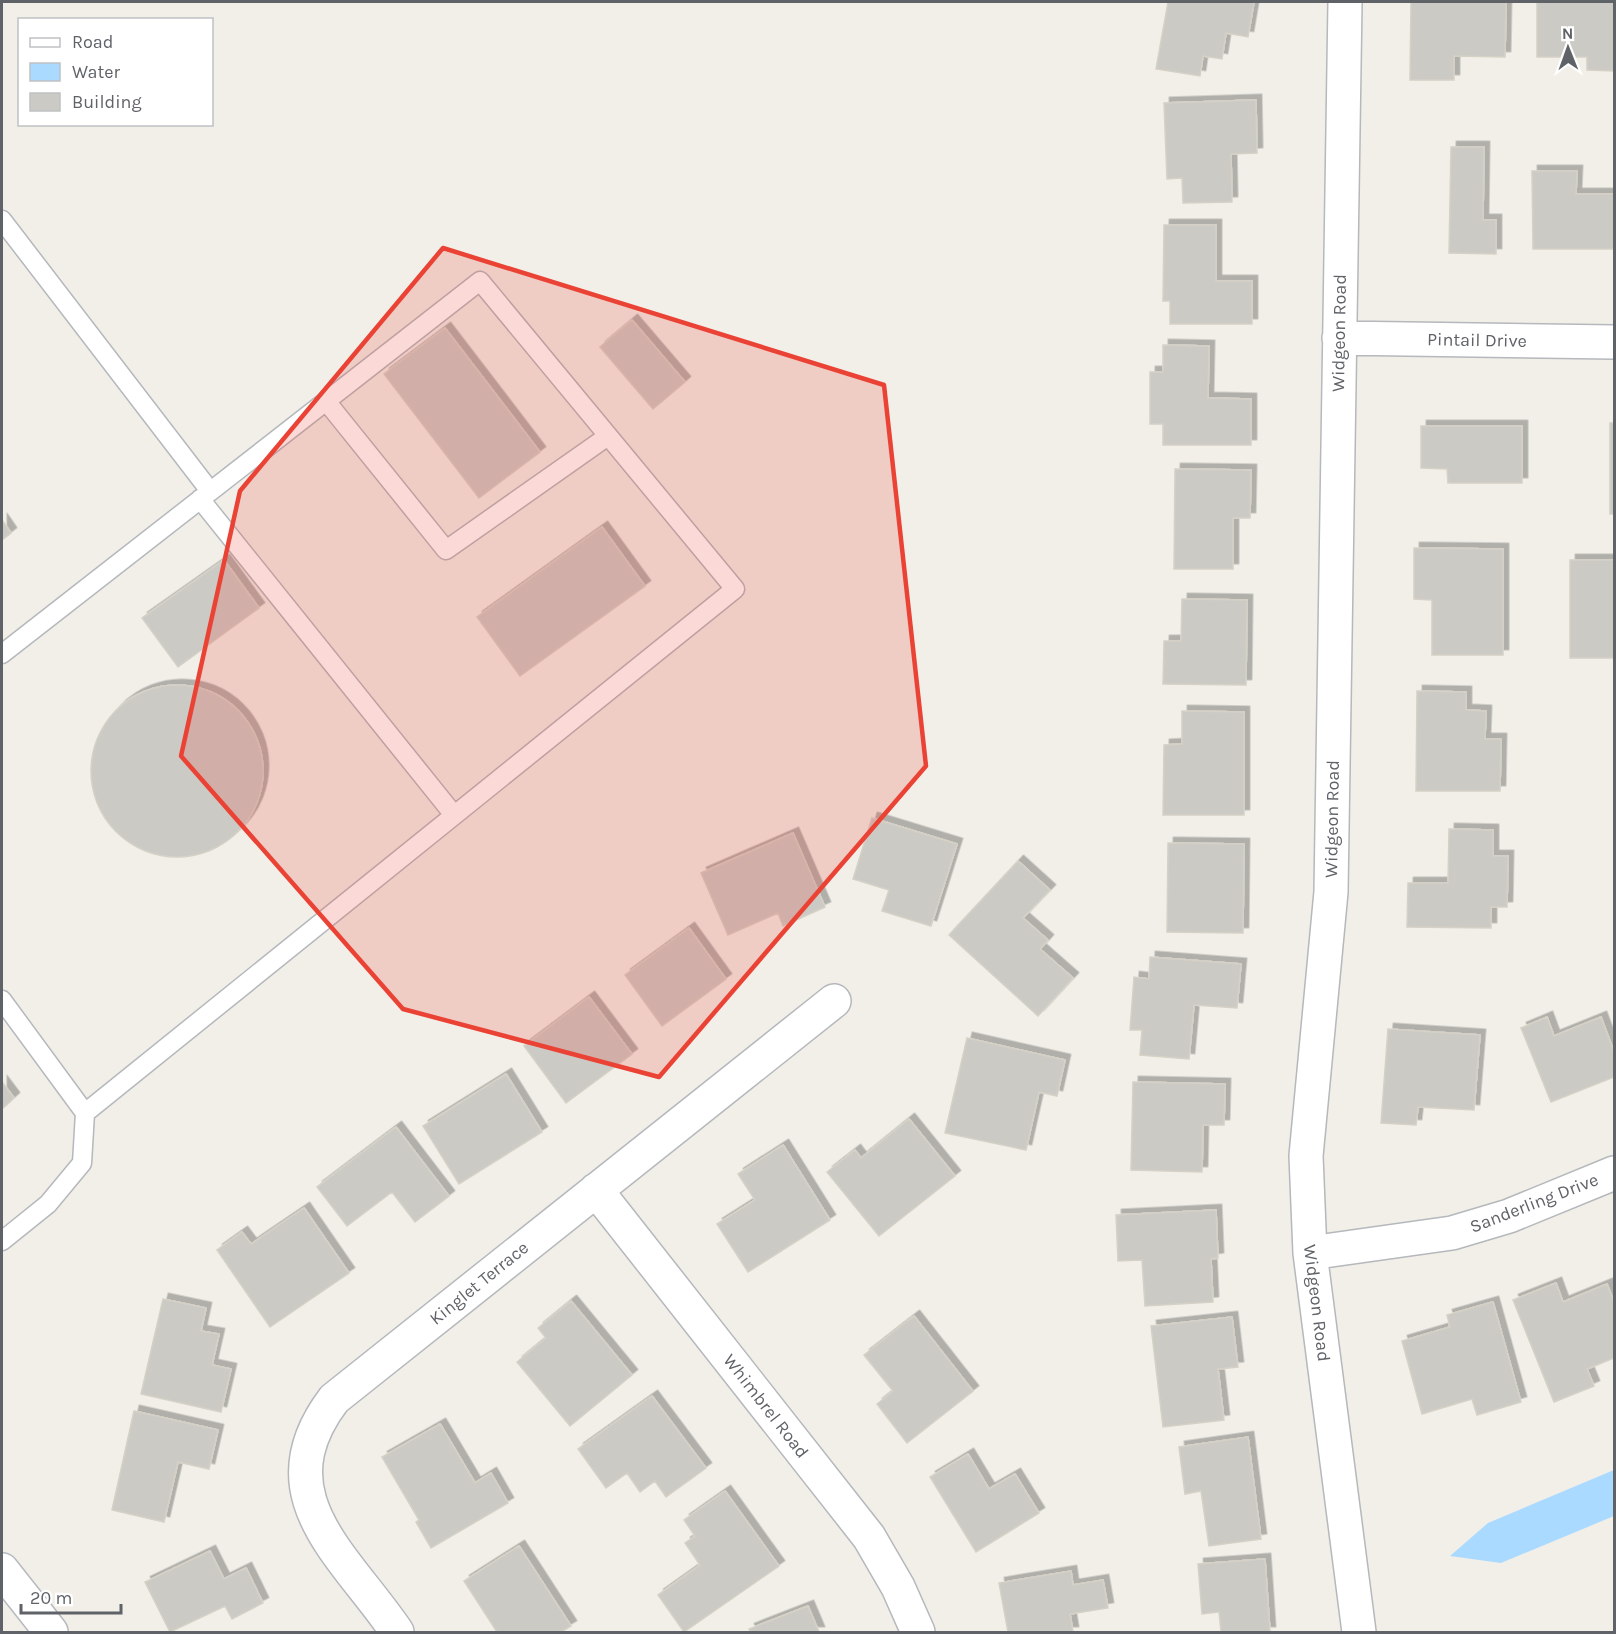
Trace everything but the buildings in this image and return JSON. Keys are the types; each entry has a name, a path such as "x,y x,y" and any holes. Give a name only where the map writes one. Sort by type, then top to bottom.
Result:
{"street":[{"name":"Widgeon Road","path":"1345,2 1331,892 1306,1156 1310,1252 1359,1632"},
{"name":"Pintail Drive","path":"1339,339 1614,342"},
{"name":"Kinglet Terrace","path":"397,1632 320,1529 306,1492 305,1467 309,1442 319,1419 334,1399 834,1001"},
{"name":"Sanderling Drive","path":"1310,1252 1452,1233 1509,1216 1614,1173"},
{"name":"Whimbrel Road","path":"596,1190 869,1537 898,1587 918,1632"},
{"path":"2,1570 51,1632"}],"lane":[{"path":"2,220 205,495 454,815"},
{"path":"2,654 480,281 735,588 85,1113"},
{"path":"326,401 446,550 608,435"},
{"path":"2,1000 85,1113 82,1163 48,1204 2,1241"}],"highlighted area":[{"path":"443,248 884,385 926,766 659,1077 403,1009 181,756 240,491"}],"water":[{"path":"1614,1470 1614,1516 1501,1563 1450,1556 1488,1523"}]}
